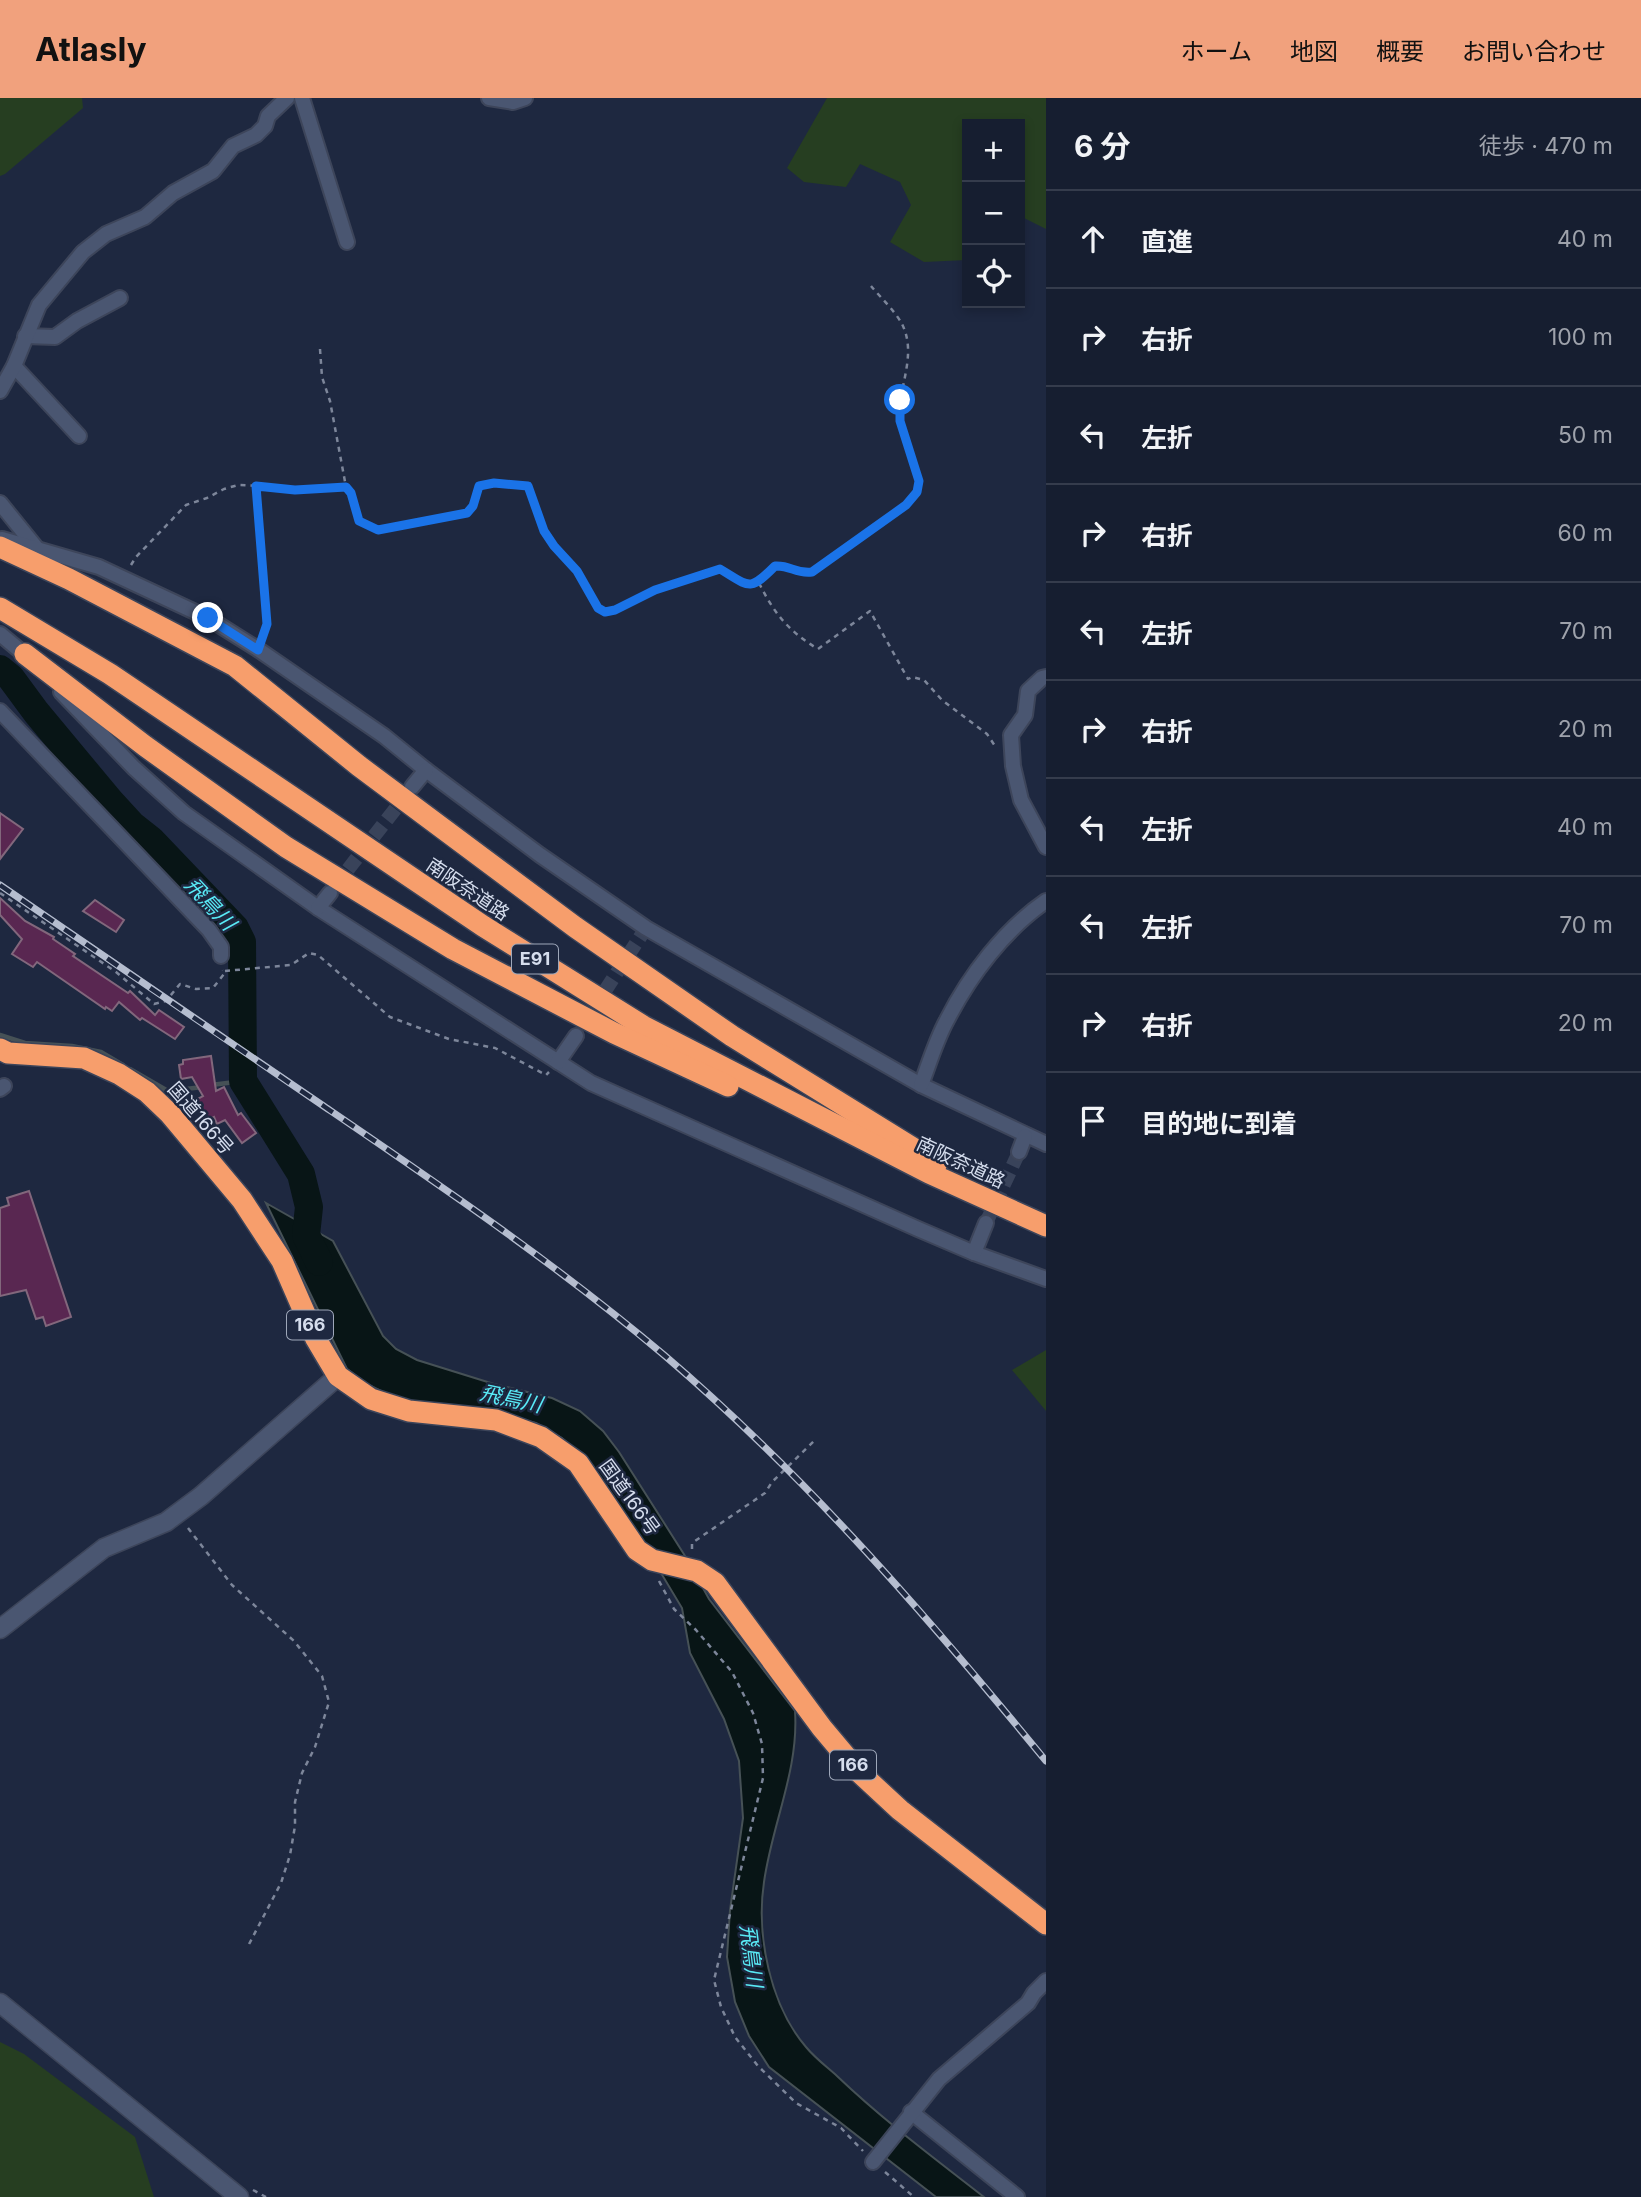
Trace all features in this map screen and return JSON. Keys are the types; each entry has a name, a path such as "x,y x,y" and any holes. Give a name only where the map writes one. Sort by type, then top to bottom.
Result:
{"highway":[{"path":"0,547 69,579 235,666 359,766 575,927 732,1036 934,1169"},
{"name":"南阪奈道路","path":"0,597 270,769 486,922 646,1018 1046,1226"},
{"name":"南阪奈道路","path":"0,608 58,636"},
{"path":"25,653 145,746 286,847 453,949 614,1033 777,1109 934,1169"},
{"name":"国道166号","path":"0,1049 8,1053 85,1058 148,1092 170,1114 242,1200 282,1261 316,1339 338,1376 371,1399 408,1412 496,1420 541,1437 578,1464 637,1550 649,1558 700,1573"},
{"name":"南阪奈道路","path":"934,1169 1046,1214"},
{"name":"166","path":"700,1573 715,1583 822,1728 859,1772 900,1810 1046,1924"}],"street":[{"path":"0,391 14,366 39,305 83,252 106,234 145,217 173,193 213,171 233,146 256,135 265,126 268,116 287,98"},
{"path":"302,98 347,242"},
{"path":"489,98 513,102 525,98"},
{"path":"25,336 55,337 77,321 120,298"},
{"path":"14,366 79,436"},
{"path":"0,503 38,550"},
{"path":"0,538 99,568 208,618 384,736 540,855 646,928 921,1085 1046,1144"},
{"path":"0,634 25,653 134,768 184,813 318,908 591,1083 974,1253 1046,1279"},
{"path":"1046,677 1028,691 1025,715 1012,735 1013,766 1021,800 1046,847"},
{"path":"0,711 209,930 220,947 221,956"},
{"path":"412,788 426,770"},
{"path":"318,908 330,893"},
{"path":"921,1085 946,1021 982,962 1034,909 1046,901"},
{"path":"558,1062 576,1036"},
{"path":"1019,1152 1025,1136"},
{"path":"974,1253 986,1223"},
{"path":"0,1629 104,1548 166,1522 201,1496 338,1376"},
{"path":"875,2158 939,2078 1028,2003 1046,1981"},
{"path":"0,2003 239,2197"},
{"path":"911,2112 1017,2197"}],"path":[{"path":"320,349 322,377 330,401 346,487 351,493 359,521 378,530 467,513 473,506 479,486 494,483 528,486 544,531 577,571 598,608 605,612 615,610 655,590 720,569 742,583 752,585 758,583 775,566 784,566 800,573 812,572 906,505 917,492 919,481 900,421 900,400 907,376 907,344 902,324 871,286"},
{"path":"123,578 136,557 186,505 224,489 238,485 295,490 346,487"},
{"path":"256,486 267,624 258,650"},
{"path":"758,583 773,611 798,637 818,649 870,611 908,678 924,680 942,700 987,734 997,750 1003,751 1012,746"},
{"path":"0,893 116,972 154,1003 166,1001 180,984 196,989 213,988 223,974 221,956"},
{"path":"227,971 291,965 309,953 318,955 390,1017 449,1039 495,1048 546,1075 558,1062"},
{"path":"700,1573 692,1543 757,1500 816,1439"},
{"path":"178,1513 202,1549 232,1585 294,1641 322,1676 329,1702 315,1747 302,1773 295,1802 295,1826 290,1855 281,1883 247,1948"},
{"path":"649,1558 674,1609 732,1672 753,1713 762,1744 763,1778 714,1980 721,2007 735,2037 758,2066 796,2103 841,2128 914,2197"}],"green space":[{"path":"0,98 82,98 83,108 0,176"},
{"path":"827,98 1046,98 1046,229 1025,218 1025,119 962,119 962,260 924,262 890,242 911,205 900,182 860,164 846,187 804,182 787,168"},
{"path":"1046,1350 1046,1411 1012,1370"},
{"path":"0,2042 24,2054 135,2137 154,2197 0,2197"}],"water":[{"path":"266,1203 333,1241 383,1336 396,1349 417,1360 494,1384 552,1398 580,1411 603,1431 619,1452 687,1559 709,1599 795,1711 793,1754 768,1860 762,1903 768,1969 783,2011 817,2059 891,2123 984,2197 936,2197 769,2067 749,2036 735,2002 727,1957 730,1910 743,1818 739,1761 724,1719 690,1653 682,1608 637,1533 581,1456 562,1438 536,1423 395,1398 367,1384 347,1369"}],"building":[{"path":"0,813 23,829 0,859"},
{"path":"0,898 25,921 54,937 53,939 75,954 73,956 128,993 130,991 155,1015 159,1010 184,1027 175,1039 142,1018 140,1020 119,1002 112,1011 106,1007 105,1009 37,962 33,967 12,954 22,939 0,915"},
{"path":"95,900 124,920 116,932 83,911"},
{"path":"211,1056 216,1091 224,1087 238,1115 241,1113 256,1133 242,1143 225,1120 217,1124 214,1117 205,1122 194,1101 203,1096 192,1077 181,1079 179,1065 183,1064 183,1060"},
{"path":"29,1191 71,1317 46,1326 43,1317 36,1319 26,1290 0,1296 0,1208 9,1205 7,1198"}],"waterway":[{"name":"飛鳥川","path":"0,669 11,678 110,801 235,928 242,942 243,1081 301,1174 309,1207 306,1235 319,1262"},
{"path":"0,1035 25,1043 72,1046 101,1052 123,1065"},
{"path":"130,1069 168,1091 203,1087"},
{"path":"211,1085 243,1081"}],"tunnel":[{"path":"335,886 407,794"},
{"path":"582,1026 646,928"},
{"path":"986,1223 1019,1152"}],"railway":[{"path":"0,885 455,1196 540,1257 664,1355 767,1450 864,1549 1046,1761"}],"route":[{"path":"208,618 258,650 267,624 256,486 295,490 346,487 351,493 359,521 378,530 467,513 473,506 479,486 494,483 528,486 544,531 577,571 598,608 605,612 615,610 655,590 720,569 742,583 752,585 758,583 775,566 784,566 800,573 812,572 906,505 917,492 919,481 900,421 900,400"}]}
